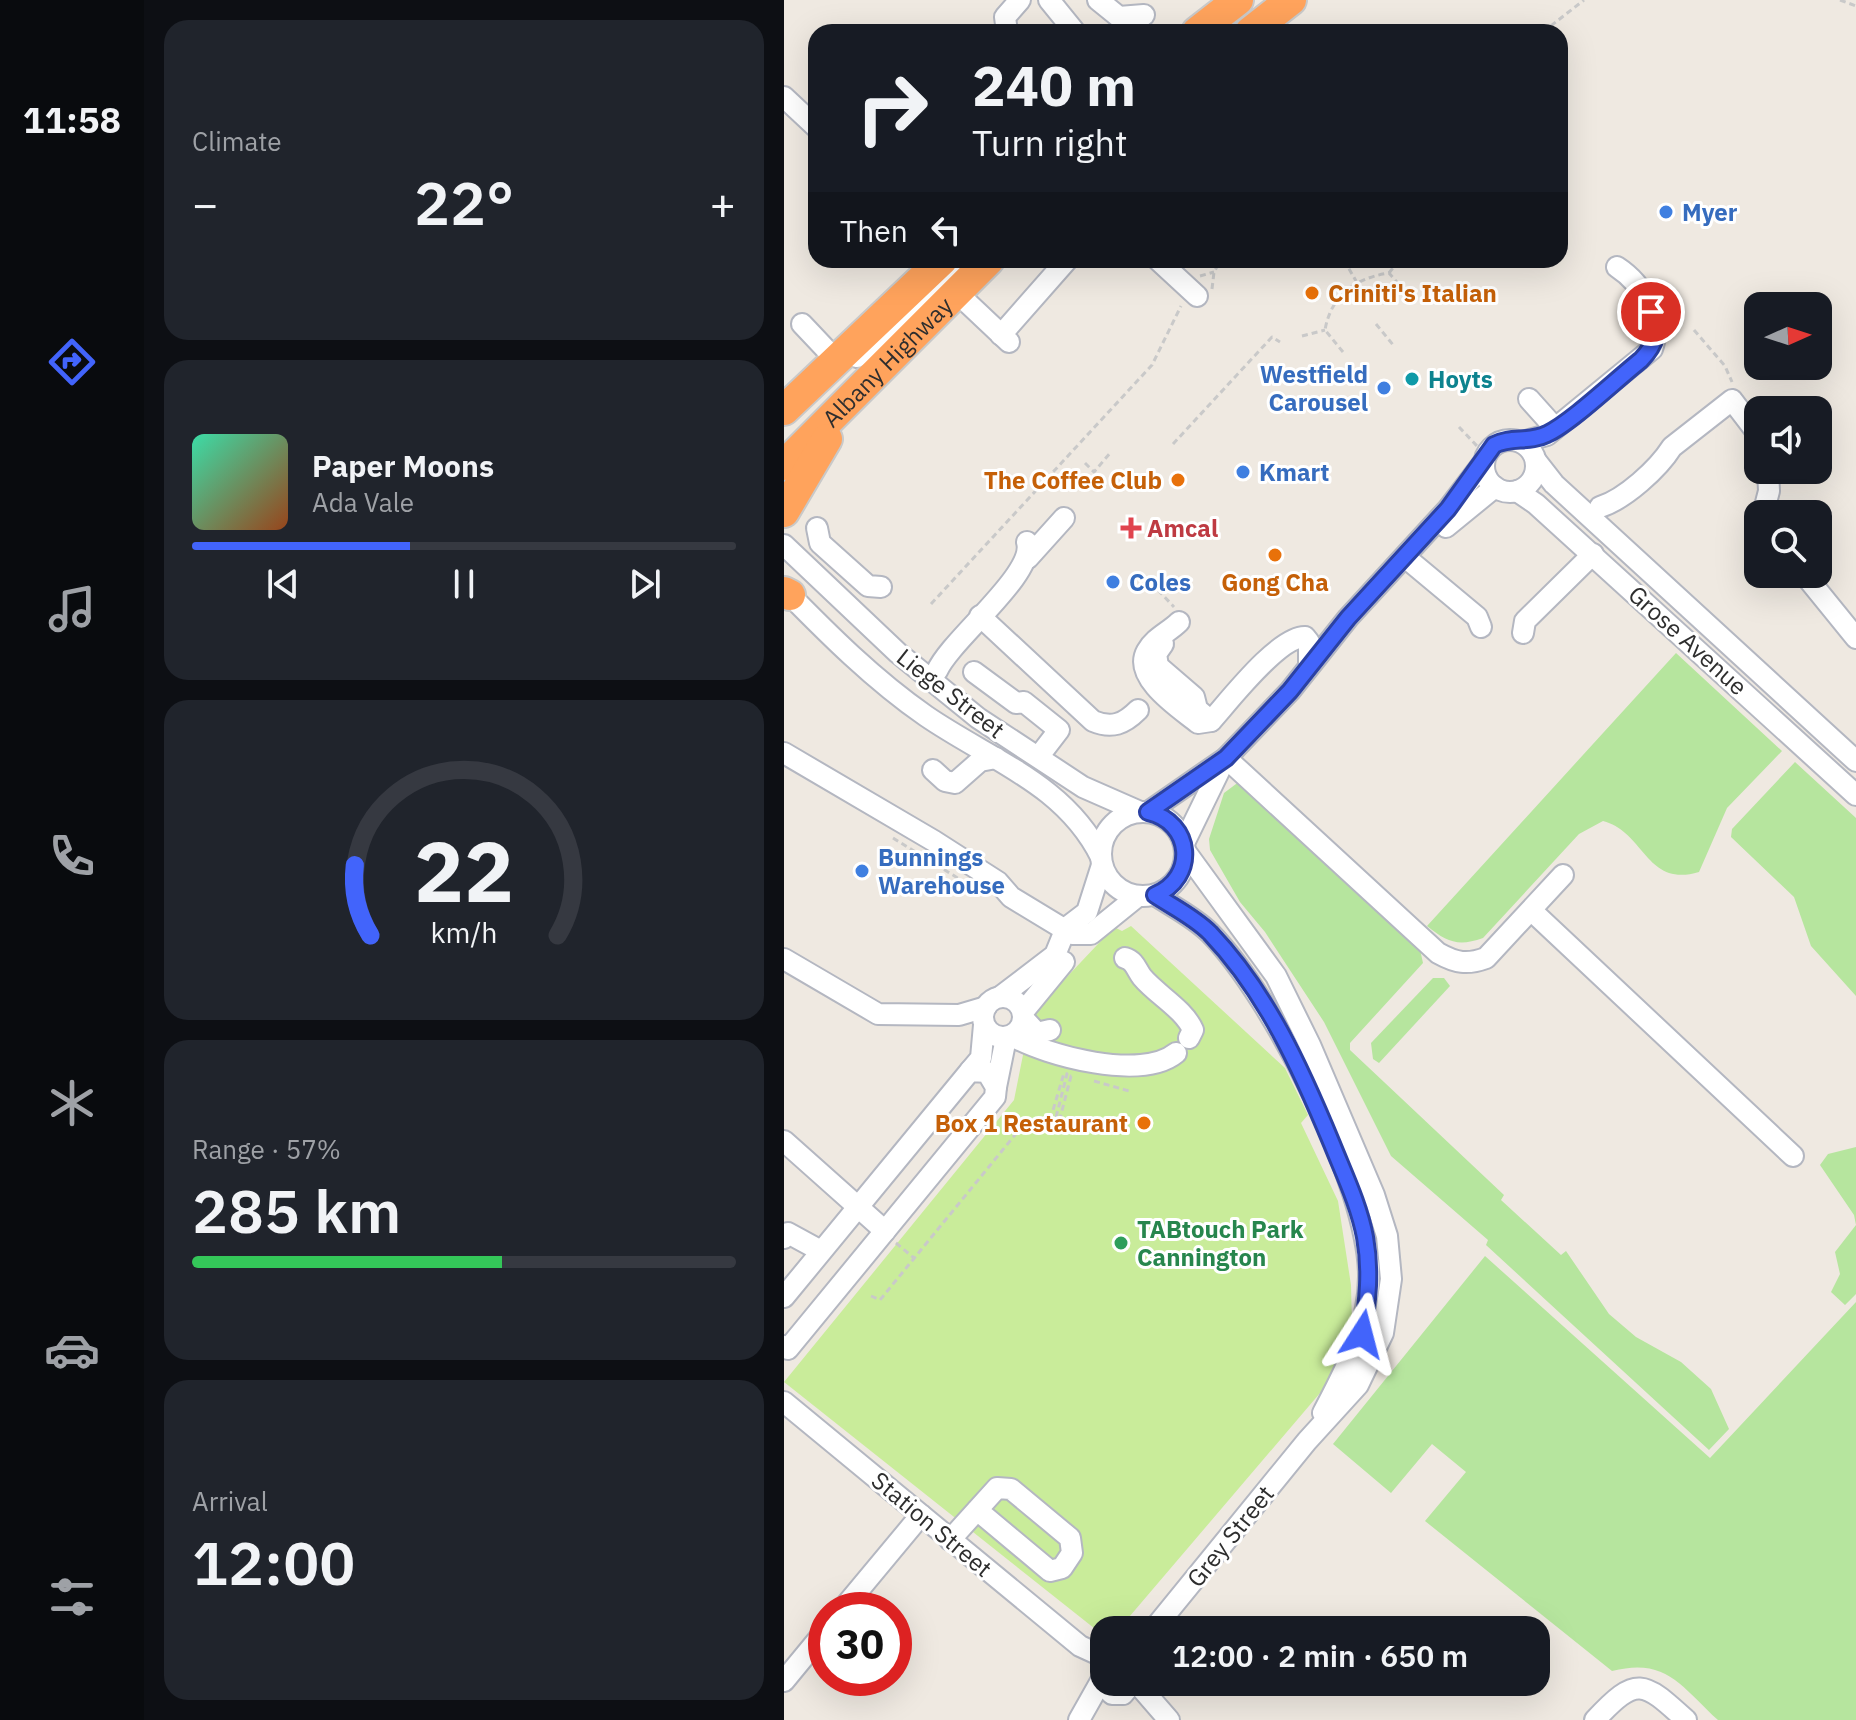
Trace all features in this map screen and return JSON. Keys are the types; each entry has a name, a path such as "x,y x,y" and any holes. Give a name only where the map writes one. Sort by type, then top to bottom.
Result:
{"highway":[{"path":"1207,24 1238,0"},
{"path":"1260,24 1291,0"},
{"name":"Albany Highway","path":"784,410 934,268"},
{"name":"Albany Highway","path":"784,465 981,268"},
{"path":"784,512 852,395"}],"street":[{"path":"1049,0 1068,24"},
{"path":"1098,0 1119,17 1144,15"},
{"path":"784,97 808,120"},
{"path":"813,383 837,372 898,326 958,268"},
{"path":"956,292 1005,338 1061,268"},
{"path":"1169,268 1200,291"},
{"path":"1482,455 1489,480 1495,487 1517,491 1532,480 1531,453 1558,426 1652,349 1657,335 1651,312"},
{"path":"802,324 836,360"},
{"path":"1529,399 1558,426"},
{"path":"1571,535 1595,512 1605,496 1661,450 1672,447 1732,400 1744,416"},
{"path":"1290,691 1306,683 1410,561 1482,455 1503,440 1531,453"},
{"name":"Grose Avenue","path":"1531,453 1554,484 1595,512 1856,761"},
{"path":"785,1351 995,1097 1009,1037 1087,912 1102,861 1103,841 1111,826 1124,816 1144,812 1226,758 1290,691 1337,631 1454,519 1495,487"},
{"name":"Grose Avenue","path":"1517,491 1593,554 1853,787"},
{"path":"933,676 989,624 999,596 1027,550 1056,521"},
{"path":"817,528 820,543 868,586 881,587"},
{"name":"Liege Street","path":"784,545 898,653 933,676 978,718 1083,787 1144,812"},
{"path":"1572,576 1593,554"},
{"path":"1410,561 1432,581"},
{"path":"898,653 925,658 935,652 996,587 998,573"},
{"path":"1815,588 1856,638"},
{"name":"Liege Street","path":"786,592 876,677 927,717 1034,780 1067,808 1092,839 1102,861"},
{"path":"989,624 1093,721 1105,726 1118,724 1138,710"},
{"path":"1203,717 1300,626 1318,632 1337,631"},
{"path":"1172,628 1156,654 1158,666 1194,697 1203,717 1147,675 1146,652 1172,628"},
{"path":"1290,635 1305,637 1309,642 1309,665"},
{"path":"974,672 1016,703 1024,702 1059,730 1039,756"},
{"path":"957,735 963,751 955,768 949,771 933,770 945,781 959,781 980,761 996,758"},
{"path":"793,754 936,837 998,882 1011,897 1075,932 1091,934 1146,896 1169,888 1180,875 1184,847 1226,758"},
{"path":"1226,758 1438,953 1454,962 1469,964 1486,958 1563,875"},
{"path":"1144,812 1170,822 1184,847 1276,976 1310,1045 1374,1195 1387,1236 1391,1279 1383,1333 1358,1385 1307,1441"},
{"path":"1102,861 1116,886 1146,896 1208,931 1264,1003 1312,1096 1353,1196 1365,1235 1369,1275 1362,1334 1307,1441"},
{"path":"1532,911 1793,1156"},
{"path":"784,1297 981,1058 990,1009 1049,961 1075,932"},
{"path":"990,1009 995,1036 1125,1064 1161,1062 1183,1045 1193,1030 1189,1023 1167,1009 1141,985 1132,960 1125,958"},
{"path":"784,959 878,1014 959,1015 990,1009 1012,999 1037,1033 1050,1030"},
{"path":"970,1071 987,1072 996,1087"},
{"path":"784,1141 885,1231"},
{"path":"785,1234 821,1251"},
{"name":"Station Street","path":"784,1402 1090,1656"},
{"name":"Grey Street","path":"1164,1616 1307,1441"},
{"path":"950,1540 977,1510 997,1488 1011,1489 1070,1538 1072,1553 1062,1568 1050,1571 977,1510"},
{"path":"857,1592 921,1515"},
{"path":"784,1681 808,1652"},
{"path":"1595,1720 1622,1692 1638,1688 1656,1692 1686,1720"},
{"path":"1080,1720 1100,1696"},
{"name":"Station Street","path":"1136,1696 1166,1717"}],"path":[{"path":"1553,24 1584,0"},
{"path":"1840,0 1856,6"},
{"path":"931,604 1152,365 1216,268"},
{"path":"1348,268 1356,282"},
{"path":"1325,330 1333,305 1356,282 1389,273 1393,268"},
{"path":"1389,273 1410,297"},
{"path":"1376,324 1394,346"},
{"path":"1302,336 1325,330"},
{"path":"1325,330 1343,352"},
{"path":"1694,330 1725,366 1733,384"},
{"path":"1700,337 1707,331"},
{"path":"1173,444 1272,337 1280,342"},
{"path":"1459,427 1482,455"},
{"path":"1085,463 1094,472 1111,452"},
{"path":"1100,464 1106,469"},
{"path":"1045,1123 1047,1116 1051,1117 1064,1073 1067,1074 1054,1125"},
{"path":"871,1296 880,1300 1028,1119 1058,1126 1071,1076 1129,1091"},
{"path":"885,1231 914,1258"}],"green space":[{"path":"1676,653 1782,751 1727,808 1699,872 1681,875 1656,866 1628,836 1603,821 1579,834 1483,938 1453,941 1427,926"},
{"path":"1795,762 1856,818 1856,996 1811,946 1794,897 1731,837 1732,829"},
{"path":"1240,781 1419,945 1423,963 1350,1043 1350,1050 1504,1195 1501,1200 1561,1255 1566,1251 1609,1314 1636,1337 1681,1362 1711,1389 1729,1429 1709,1450 1486,1245 1488,1240 1391,1156 1324,1022 1265,932 1240,902 1210,850 1209,839 1224,793"},
{"name":"TABtouch Park Cannington","path":"1131,926 1285,1068 1308,1115 1301,1123 1338,1201 1351,1285 1352,1325 1326,1386 1130,1616 1090,1616 1090,1625 784,1382 1014,1100 1031,1015 1114,927 1122,931"},
{"path":"1433,978 1444,978 1450,986 1379,1063 1373,1059 1371,1043"},
{"path":"1856,1147 1856,1225 1854,1215 1820,1165 1828,1154"},
{"path":"1856,1225 1856,1294 1845,1305 1831,1292 1840,1274 1835,1252"},
{"path":"1485,1256 1710,1458 1856,1302 1856,1720 1718,1720 1682,1686 1660,1671 1631,1668 1612,1671 1550,1621 1550,1616 1543,1616 1425,1521 1466,1472 1432,1444 1391,1493 1333,1444"}],"place":[{"name":"Myer","path":"1666,212"},
{"name":"Criniti's Italian","path":"1312,293"},
{"name":"Hoyts","path":"1412,379"},
{"name":"Westfield Carousel","path":"1384,388"},
{"name":"Kmart","path":"1243,472"},
{"name":"The Coffee Club","path":"1178,480"},
{"name":"Amcal","path":"1131,528"},
{"name":"Gong Cha","path":"1275,555"},
{"name":"Coles","path":"1113,582"},
{"name":"Bunnings Warehouse","path":"862,871"},
{"name":"Box 1 Restaurant","path":"1144,1123"},
{"name":"TABtouch Park Cannington","path":"1121,1243"}],"route":[{"path":"1362,1334 1369,1275 1365,1235 1353,1196 1290,1048 1264,1003 1237,964 1208,931 1155,895 1169,888 1180,875 1185,851 1177,829 1164,817 1148,812 1226,758 1290,691 1348,618 1448,509 1494,445 1503,440 1522,442 1547,435 1641,360 1652,349 1657,335 1656,321 1651,312"}]}
